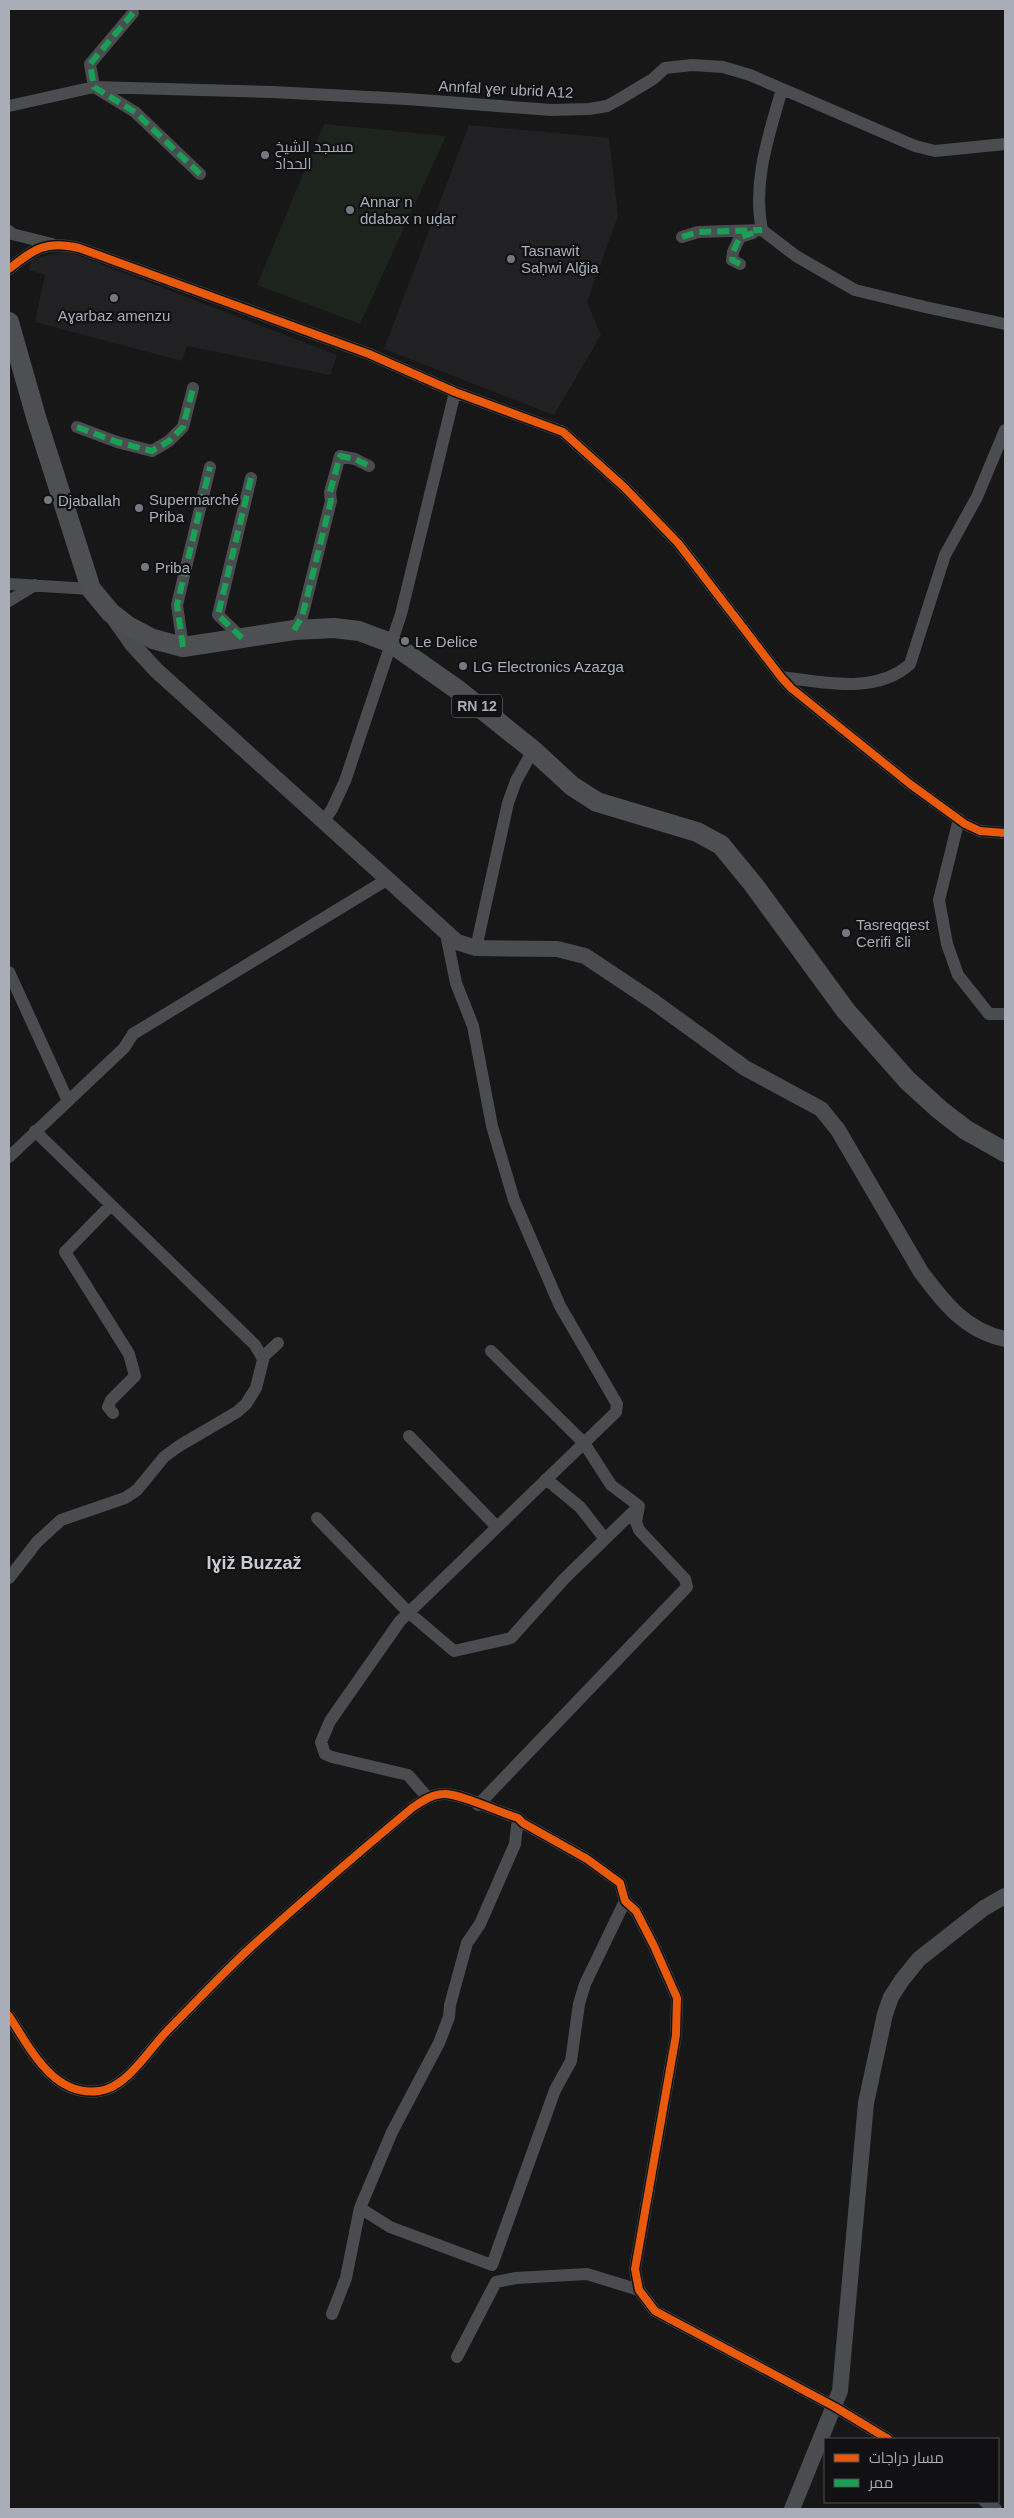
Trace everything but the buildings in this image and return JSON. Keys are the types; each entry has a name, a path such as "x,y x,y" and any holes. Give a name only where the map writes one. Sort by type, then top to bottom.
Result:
{"main road":[{"name":"RN 12","path":"9,322 36,417 91,589 110,613 128,626 153,639 184,646 294,630 334,628 359,631 391,643 458,690 533,750 572,786 596,802 697,832 721,845 753,884 846,1011 908,1080 953,1120 1005,1152"}],"street":[{"path":"134,13 90,64 94,87 135,112 200,174"},
{"name":"Annfal ɣer ubrid A12","path":"9,106 94,87 407,98 544,110 589,110 608,106 652,79 665,68 692,65 723,67 750,75 915,146 934,151 1005,144"},
{"path":"782,89 763,155 758,208 762,230 796,256 855,290 1005,324"},
{"path":"682,236 698,232 739,234 762,230"},
{"path":"9,231 12,234 52,244 79,248 369,354 455,392 563,432 624,486 678,543 781,678 819,712 910,784 959,819 980,831 1005,833"},
{"path":"739,234 732,260 740,264"},
{"path":"9,269 29,252 52,244"},
{"path":"77,427 117,442 152,451 169,441 183,427 193,388"},
{"path":"323,822 332,810 345,781 402,614 455,392"},
{"path":"781,678 847,685 900,674 910,664 946,555 977,497 1005,430"},
{"path":"294,630 302,617 332,501 330,492 340,456 355,459 369,466"},
{"path":"184,646 177,605 210,467"},
{"path":"242,638 218,615 251,478"},
{"path":"9,584 91,589"},
{"path":"9,601 35,585"},
{"path":"110,613 132,644 156,670 457,942 476,948 557,949 585,956 654,1002 745,1068 821,1109 838,1130 921,1272 935,1291 962,1320 978,1331 1005,1339"},
{"path":"476,948 508,803 516,781 533,750"},
{"path":"959,819 939,900 947,944 958,975 989,1014 1005,1014"},
{"path":"9,1157 124,1048 133,1034 388,879"},
{"path":"428,1798 408,1775 325,1754 321,1748 323,1734 330,1721 408,1612 616,1412 617,1404 560,1306 514,1200 492,1126 473,1026 456,983 446,934"},
{"path":"10,974 68,1101"},
{"path":"36,1131 110,1206 255,1345 263,1359"},
{"path":"110,1206 65,1252 129,1354 135,1376 112,1400 108,1407 113,1413"},
{"path":"9,1578 37,1542 61,1520 125,1498 137,1490 164,1458 179,1446 237,1412 246,1404 256,1388 263,1359 278,1343"},
{"path":"491,1350 584,1443 611,1485 639,1506"},
{"path":"409,1436 496,1526"},
{"path":"546,1479 580,1507 605,1539"},
{"path":"318,1518 408,1612 454,1650 511,1638 639,1506"},
{"path":"478,1804 687,1588 684,1579 639,1530 636,1522 639,1506"},
{"path":"9,2016 36,2057 56,2080 72,2087 90,2091 110,2089 120,2083 160,2038 247,1951 404,1814 428,1798 444,1794 459,1796 518,1818 523,1823 587,1859 620,1884 625,1901 641,1920 677,1998 676,2035 635,2269 639,2290 655,2311 835,2407 886,2438"},
{"path":"332,2314 346,2278 360,2208 392,2132 439,2043 449,2017 452,1996 467,1943 480,1924 515,1844 518,1818"},
{"path":"792,2509 835,2407 842,2374 859,2163 866,2103 884,2014 902,1980 920,1959 984,1908 1005,1896"},
{"path":"458,2357 496,2282 492,2265 554,2090 571,2060 578,2004 585,1984 625,1901"},
{"path":"360,2208 390,2226 492,2265"},
{"path":"496,2282 516,2278 587,2274 639,2290"}],"shaded area":[{"name":"Annar n ddabax n uḍar","path":"324,124 446,136 360,324 257,285"},
{"name":"Tasnawit Saḥwi Alǧia","path":"469,125 609,138 618,216 587,302 601,335 554,415 384,349"},
{"name":"Aɣarbaz amenzu","path":"67,251 337,355 330,375 187,346 182,361 35,322 45,275 29,270 31,259"}],"marked path":[{"path":"133,13 90,64 94,87 135,112 200,174"},
{"path":"682,237 698,232 762,230"},
{"path":"740,264 732,260 733,252 740,237 753,233"},
{"path":"77,427 117,442 152,451 169,441 183,427 193,388"},
{"path":"294,630 302,617 331,501 330,492 340,456 355,459 369,466"},
{"path":"183,647 177,605 210,467"},
{"path":"242,638 218,615 251,478"}],"cycle path":[{"path":"9,269 33,251 41,248 58,245 79,248 369,354 455,392 563,432 624,487 678,543 791,688 910,784 965,824 980,831 1005,833"},
{"path":"9,2016 25,2042 45,2068 56,2078 68,2086 83,2091 99,2091 109,2088 119,2083 128,2075 168,2030 249,1949 415,1806 435,1795 444,1794 470,1800 518,1818 523,1823 587,1859 620,1883 625,1901 636,1911 677,1998 676,2035 635,2269 639,2290 655,2311 835,2407 886,2438"}],"place":[{"name":"مسجد الشيخ الحداد","path":"265,155"},
{"name":"Annar n ddabax n uḍar","path":"350,210"},
{"name":"Tasnawit Saḥwi Alǧia","path":"511,259"},
{"name":"Aɣarbaz amenzu","path":"114,298"},
{"name":"Djaballah","path":"48,500"},
{"name":"Supermarché Priba","path":"139,508"},
{"name":"Priba","path":"145,567"},
{"name":"Le Delice","path":"405,641"},
{"name":"LG Electronics Azazga","path":"463,666"},
{"name":"Tasreqqest Cerifi Ɛli","path":"846,933"}],"district":[{"name":"Iɣiž Buzzaž","path":"254,1563"}]}
